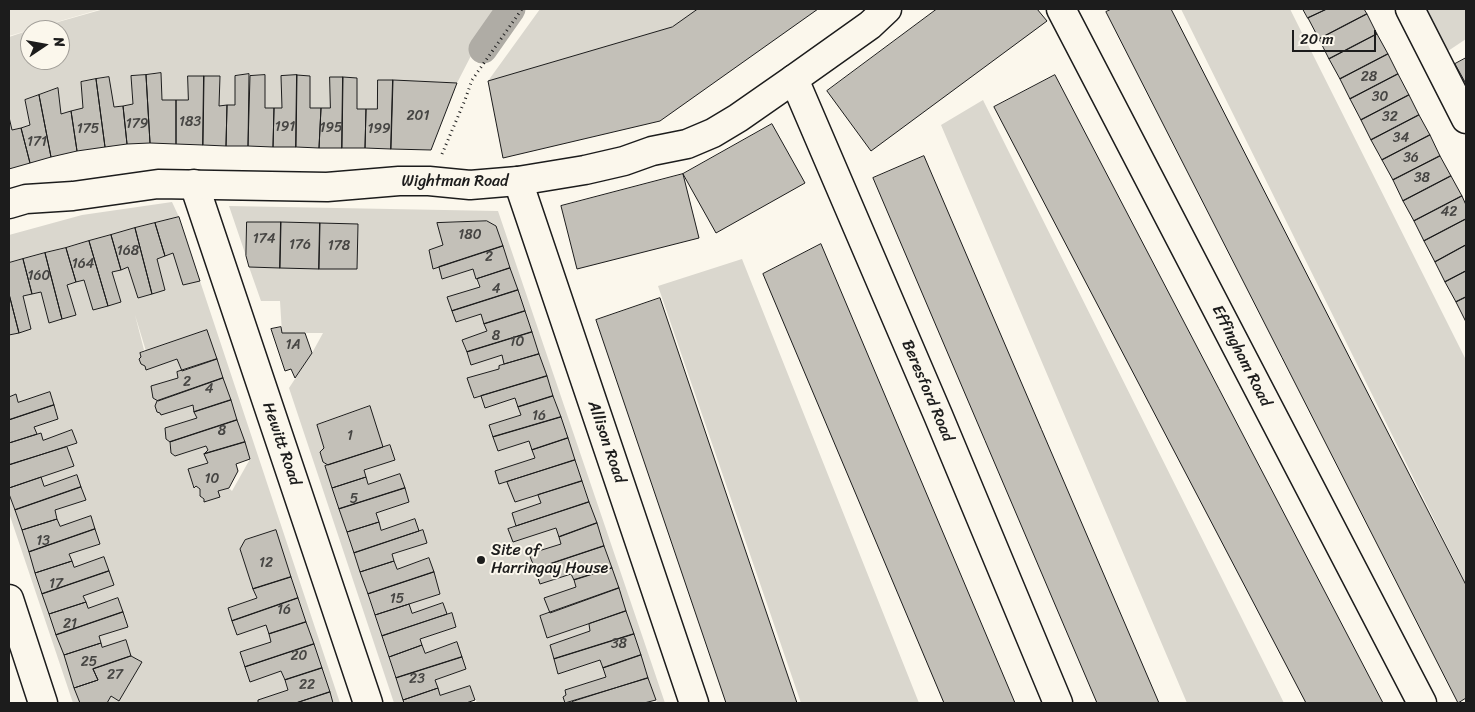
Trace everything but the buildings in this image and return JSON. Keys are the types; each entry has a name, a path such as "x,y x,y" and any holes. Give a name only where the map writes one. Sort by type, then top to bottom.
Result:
{"street":[{"name":"Wightman Road","path":"9,204 26,200 73,196 158,184 328,187 429,181 470,185 518,181 585,170 687,144 713,132 738,118 794,79 870,25 887,9"},
{"name":"Effingham Road","path":"1061,9 1422,703"},
{"path":"1410,9 1466,119"},
{"name":"Beresford Road","path":"794,79 1058,703"},
{"name":"Allison Road","path":"518,181 694,703"},
{"name":"Hewitt Road","path":"194,184 368,703"},
{"path":"9,599 43,703"}],"path":[{"path":"440,159 472,80 522,9"}],"shaded area":[{"path":"9,9 101,9 64,20 20,20 20,33 9,36"},
{"path":"104,9 495,9 457,83 378,80 377,109 357,109 356,78 330,77 330,108 310,108 310,76 282,76 282,108 265,108 264,75 235,76 235,105 219,106 219,76 188,76 188,100 162,100 161,73 131,76 133,104 114,107 106,77 81,82 83,108 61,114 58,88 25,100 30,125 12,130 9,117 9,37 20,33 20,70 70,70 70,20 65,20"},
{"path":"495,9 517,9 487,49 477,42"},
{"path":"540,9 698,9 672,27 488,81"},
{"path":"1181,9 1290,9 1466,360 1466,584"},
{"path":"1426,9 1466,9 1466,39 1448,51"},
{"path":"983,100 1284,703 1187,703 941,125"},
{"path":"172,202 179,217 9,263 9,235 82,215"},
{"path":"229,206 498,211 665,703 657,703 496,226 487,221 438,223 443,245 429,250 433,269 439,267 442,279 473,269 479,288 448,297 456,322 481,314 487,331 462,340 471,365 502,355 504,364 499,366 499,369 468,378 473,398 481,396 485,407 515,398 521,415 489,425 498,451 529,441 535,458 495,471 499,484 507,482 515,502 538,495 541,503 512,513 516,526 509,529 513,541 556,528 561,544 530,554 540,584 571,574 576,587 550,613 540,616 547,638 589,624 590,631 550,645 558,674 600,660 606,677 565,690 566,695 563,697 565,703 477,703 470,686 440,695 435,680 466,669 457,642 425,653 420,639 456,627 452,613 447,614 443,603 412,613 409,604 440,593 429,558 397,569 392,554 427,543 423,530 419,531 415,519 381,530 376,513 409,502 400,474 368,484 364,470 395,459 390,445 383,447 369,406 317,425 324,448 320,452 323,462 328,465 325,466 404,703 394,703 289,388 323,333 282,333 280,301 261,301 249,267 357,269 358,224 247,222 246,256"},
{"path":"173,253 183,285 200,281 340,703 333,703 276,531 245,540 240,549 256,598 228,608 237,635 266,625 271,642 240,653 250,681 281,671 288,690 258,700 258,703 107,703 111,696 119,701 142,662 131,656 126,640 102,647 99,636 127,626 118,598 88,608 83,596 114,585 104,558 74,567 69,554 100,544 60,526 55,510 85,500 76,475 44,486 41,477 74,466 67,447 77,443 72,430 43,440 41,433 37,434 34,427 58,419 50,392 18,402 16,394 9,397 9,335 31,329 23,296 41,292 49,323 76,315 67,285 84,280 93,310 121,302 112,272 128,267 138,298 165,290 157,259","holes":["135,315 146,351 207,331 250,459 232,491 229,488 218,491 219,497 205,502 199,494 200,489 196,486 193,487 188,469 208,463 205,454 208,450 206,446 175,456 171,453 169,441 166,439 165,428 197,418 193,405 157,403 156,399 153,398 151,386 178,378 177,373 182,371 177,359 146,370 139,359 141,357 140,352 144,350"]},
{"path":"742,259 919,703 801,703 658,286"},
{"path":"9,493 82,703 73,703 9,513"}],"waterway":[{"path":"483,49 511,9"}],"place":[{"name":"Site of Harringay House","path":"481,560"}]}
